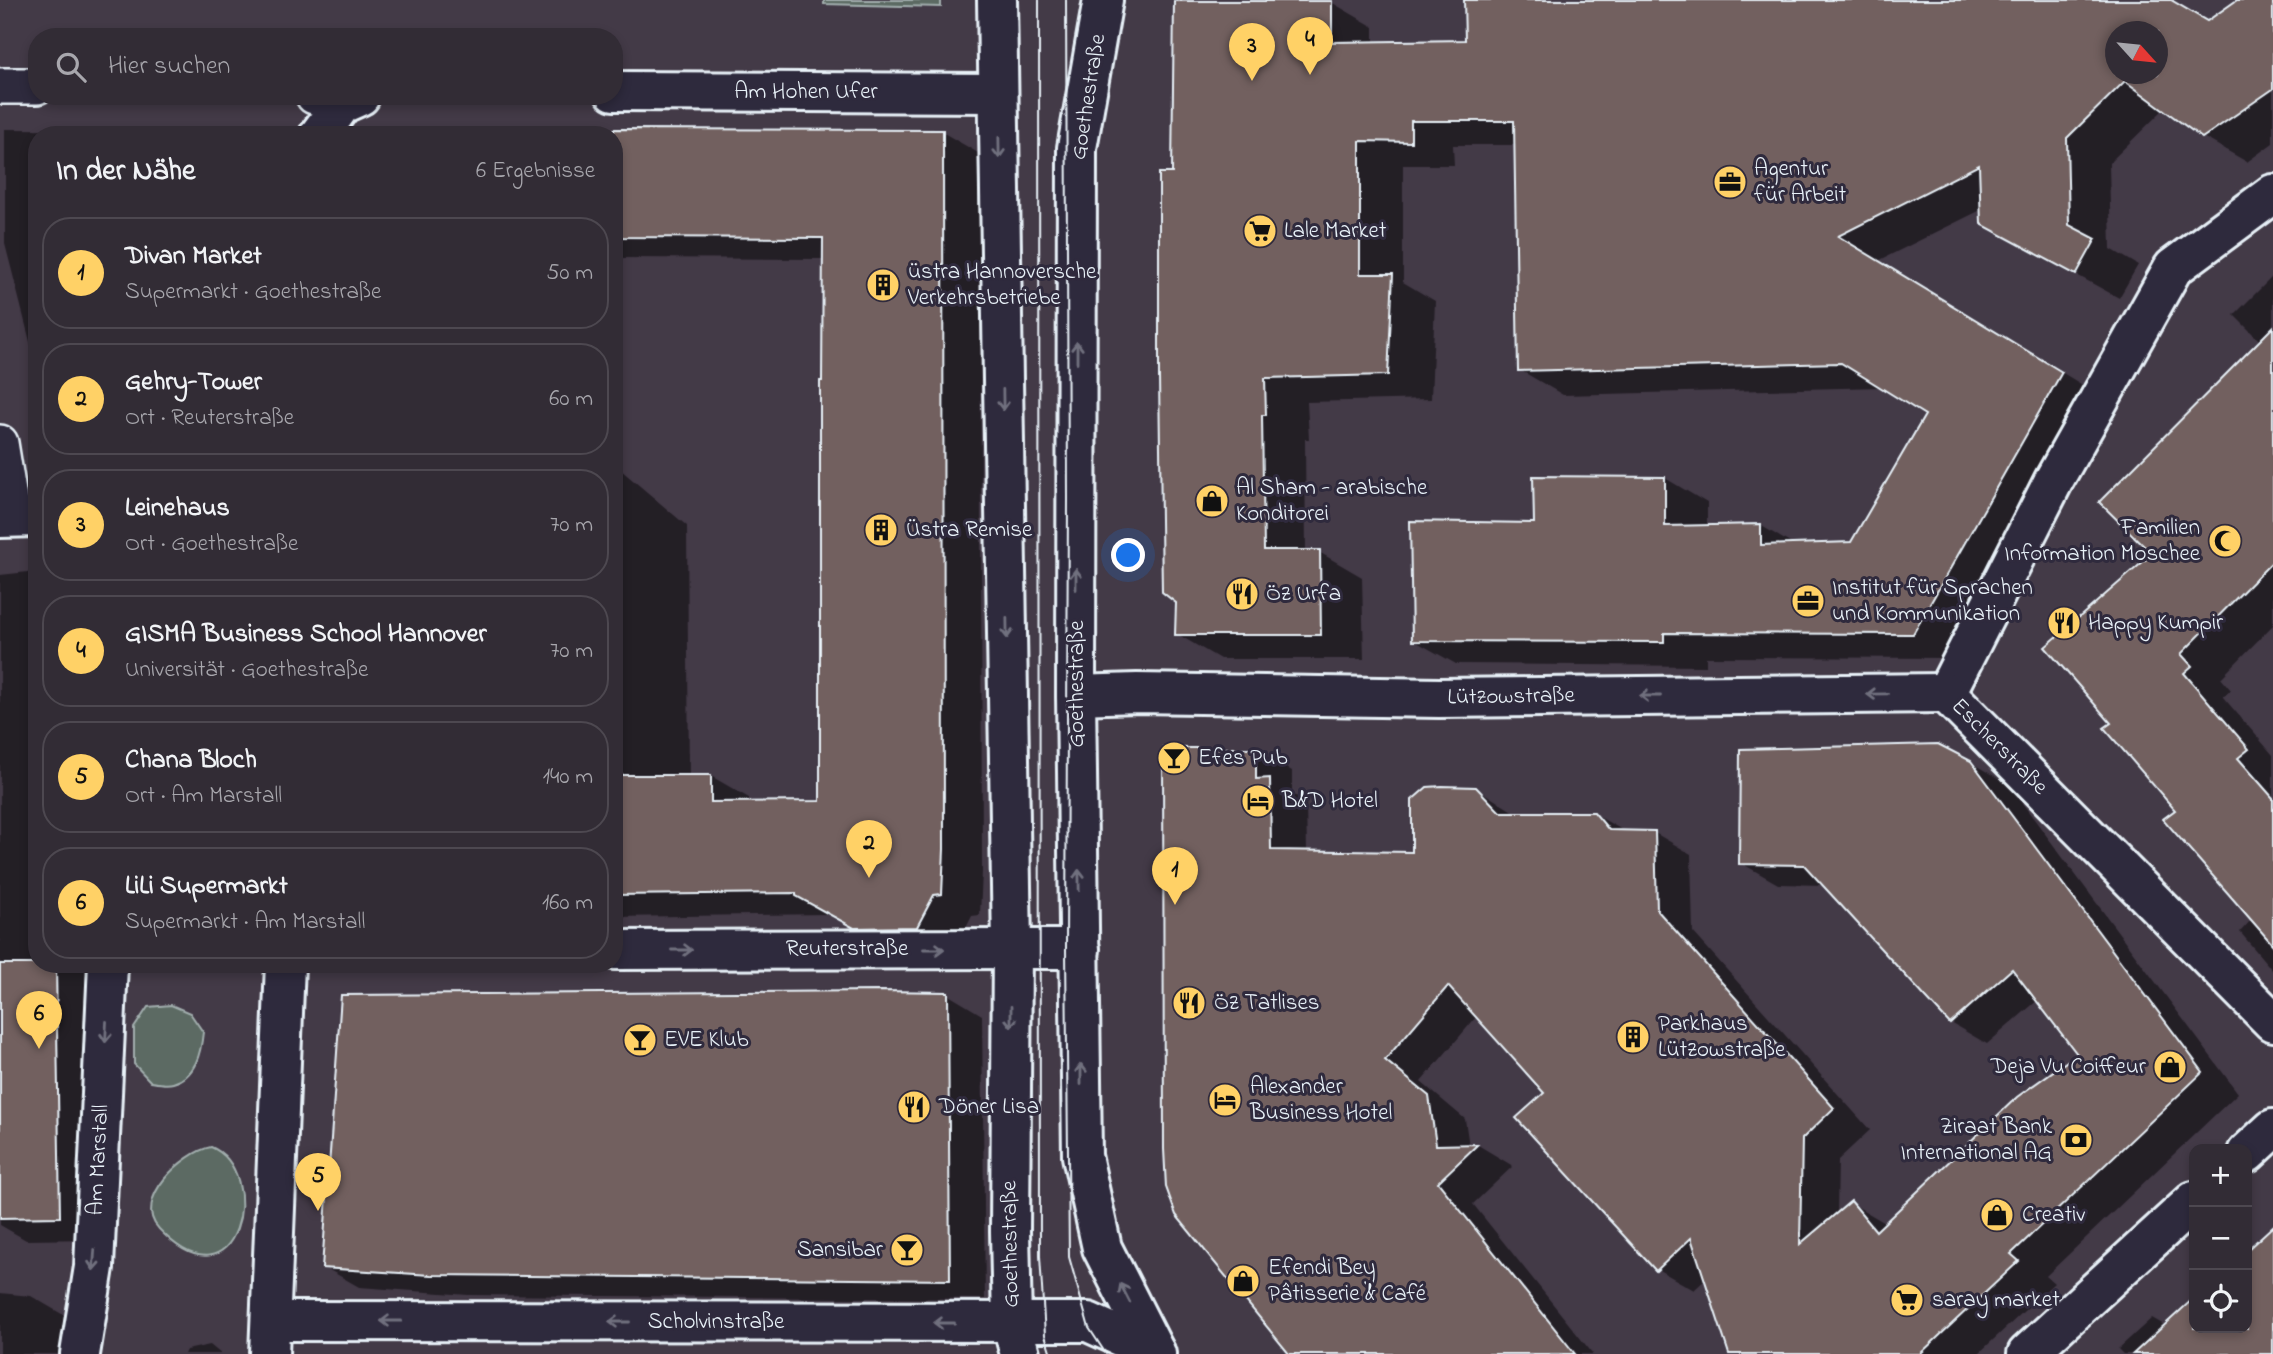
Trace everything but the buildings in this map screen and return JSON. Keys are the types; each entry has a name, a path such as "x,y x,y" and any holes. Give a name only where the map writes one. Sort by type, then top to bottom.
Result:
{"street":[{"name":"Goethestraße","path":"997,3 1012,949 1010,1231 1016,1339"},
{"name":"Goethestraße","path":"1103,3 1077,148 1076,695 1082,1156 1102,1248 1156,1353"},
{"path":"0,86 28,86"},
{"name":"Am Hohen Ufer","path":"623,91 998,93"},
{"path":"324,126 336,105"},
{"name":"Escherstraße","path":"2273,194 2173,268 2053,480 1946,693 2273,1022"},
{"path":"0,443 16,517"},
{"name":"Lützowstraße","path":"1076,695 1137,693 1439,698 1946,693"},
{"name":"Reuterstraße","path":"623,950 1080,949"},
{"name":"Am Marstall","path":"80,1354 94,1267 108,973"},
{"path":"270,1338 285,973"},
{"path":"2252,1148 2273,1129"},
{"path":"2027,1354 2189,1206"},
{"name":"Scholvinstraße","path":"270,1338 1016,1339 1088,1322 1156,1353"}],"green space":[{"path":"824,0 941,0 941,7 824,4"},
{"path":"171,1005 190,1013 203,1032 201,1048 192,1070 181,1080 168,1084 151,1082 134,1064 134,1028 148,1007"},
{"path":"211,1147 229,1161 239,1182 241,1206 237,1229 226,1247 209,1255 187,1251 159,1229 152,1217 152,1205 156,1192 175,1167"}],"tram line":[{"path":"1039,0 1040,1256 1045,1335 1051,1354"},
{"path":"1066,0 1066,949 1069,1257 1089,1328 1106,1354"}],"place":[{"name":"GISMA Business School Hannover","path":"1310,75"},
{"name":"Leinehaus","path":"1252,81"},
{"name":"Agentur für Arbeit","path":"1730,182"},
{"name":"Lale Market","path":"1260,231"},
{"name":"üstra Hannoversche Verkehrsbetriebe","path":"883,285"},
{"name":"Al Sham - arabische Konditorei","path":"1212,501"},
{"name":"Üstra Remise","path":"881,530"},
{"name":"Familien Information Moschee","path":"2225,541"},
{"name":"Öz Urfa","path":"1242,594"},
{"name":"Institut für Sprachen und Kommunikation","path":"1808,601"},
{"name":"Happy Kumpir","path":"2064,623"},
{"name":"Efes Pub","path":"1174,758"},
{"name":"B&D Hotel","path":"1258,801"},
{"name":"Gehry-Tower","path":"869,878"},
{"name":"Divan Market","path":"1175,905"},
{"name":"Öz Tatlises","path":"1189,1003"},
{"name":"Parkhaus Lützowstraße","path":"1633,1037"},
{"name":"EVE Klub","path":"640,1040"},
{"name":"LiLi Supermarkt","path":"39,1049"},
{"name":"Deja Vu Coiffeur","path":"2170,1067"},
{"name":"Alexander Business Hotel","path":"1225,1100"},
{"name":"Döner Lisa","path":"914,1107"},
{"name":"Ziraat Bank International AG","path":"2076,1140"},
{"name":"Chana Bloch","path":"318,1211"},
{"name":"Creativ","path":"1997,1215"},
{"name":"Sansibar","path":"907,1250"},
{"name":"Efendi Bey Pâtisserie & Café","path":"1243,1281"},
{"name":"saray market","path":"1907,1300"}]}
